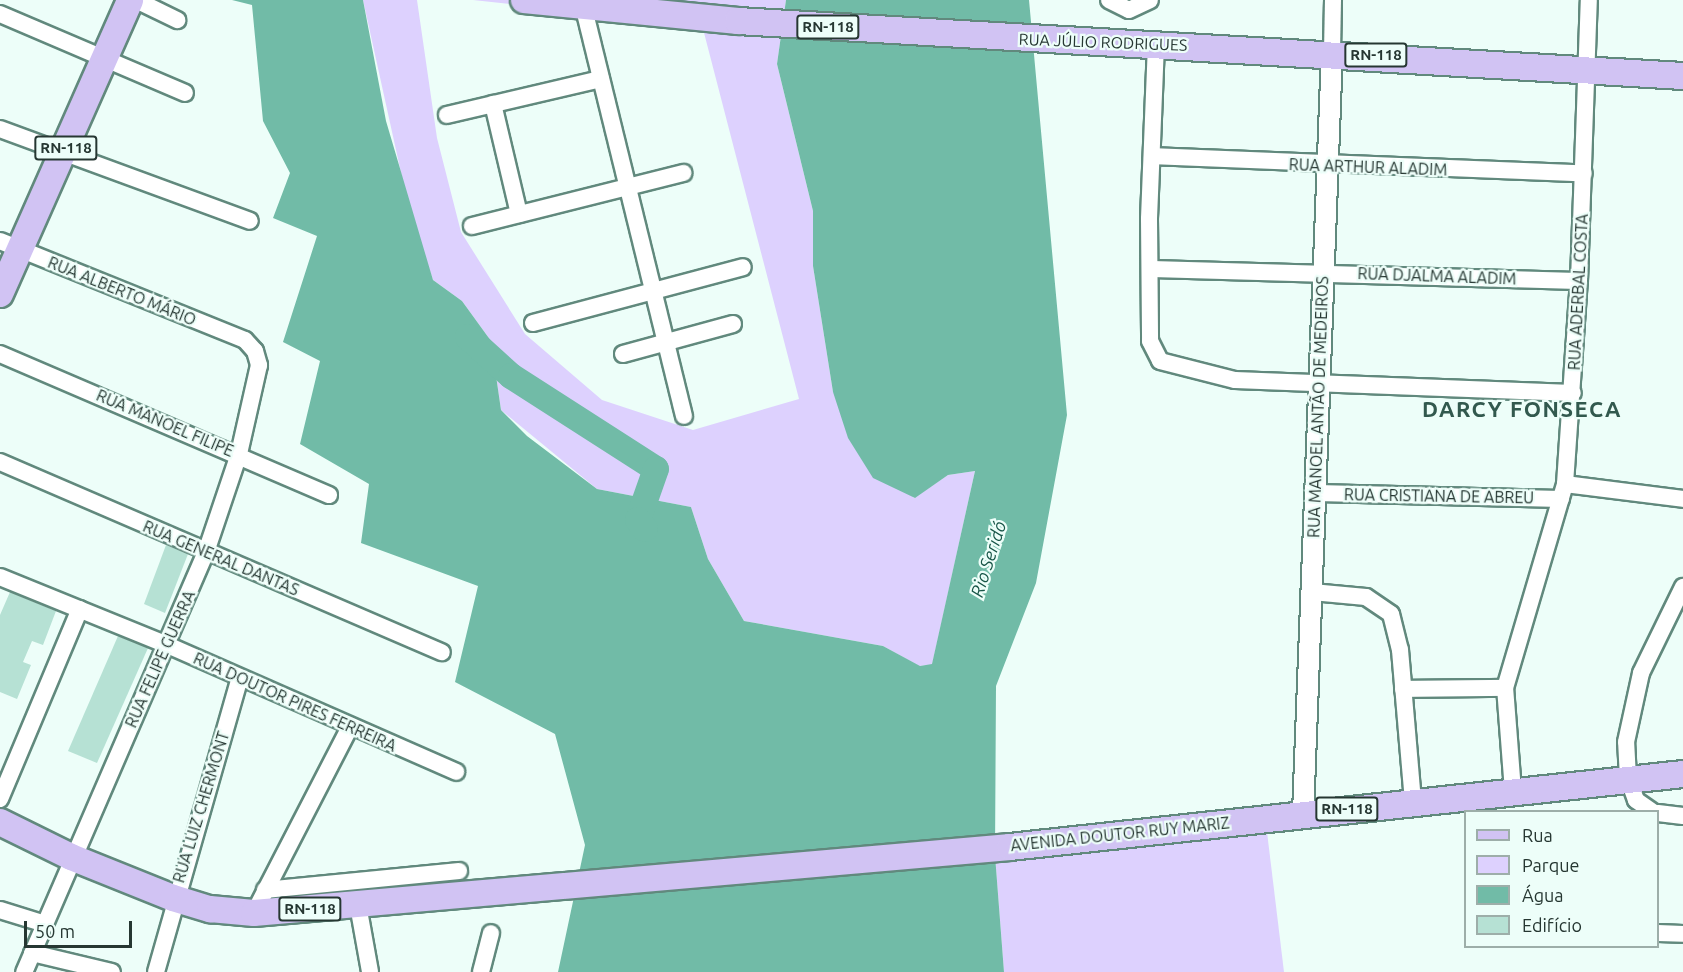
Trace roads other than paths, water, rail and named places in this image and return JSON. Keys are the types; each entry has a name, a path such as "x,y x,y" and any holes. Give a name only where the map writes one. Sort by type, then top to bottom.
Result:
{"main road":[{"name":"RN-118","path":"0,294 10,245 64,153 130,0"},
{"name":"RUA JÚLIO RODRIGUES","path":"524,0 738,21 1069,43 1156,44 1332,52 1683,76"},
{"name":"AVENIDA DOUTOR RUY MARIZ","path":"358,905 1011,847 1628,778 1683,774"},
{"name":"RN-118","path":"0,822 71,857 173,898 210,909 254,913 358,905"}],"street":[{"path":"136,0 177,20"},
{"name":"RUA MANOEL ANTÃO DE MEDEIROS","path":"1303,814 1317,493 1322,272 1333,0"},
{"name":"RUA ADERBAL COSTA","path":"1514,791 1505,688 1563,491 1573,393 1584,173 1589,0"},
{"path":"1111,2 1129,10 1145,3"},
{"path":"573,5 601,79 684,416"},
{"path":"0,14 105,56 185,93"},
{"path":"1156,44 1150,269 1153,354 1182,370 1227,379 1573,393"},
{"path":"447,115 601,79"},
{"path":"493,104 519,214"},
{"path":"0,129 250,220"},
{"name":"RUA ARTHUR ALADIM","path":"1152,156 1327,167 1584,173"},
{"path":"472,226 683,173"},
{"name":"RUA ALBERTO MÁRIO","path":"10,245 244,340"},
{"path":"533,323 743,267"},
{"name":"RUA DJALMA ALADIM","path":"1150,269 1322,272 1579,281"},
{"path":"623,354 733,324"},
{"name":"RUA FELIPE GUERRA","path":"24,972 71,857 206,552 239,454 260,365 244,340"},
{"name":"RUA MANOEL FILIPE","path":"0,354 239,454 329,495"},
{"name":"RUA GENERAL DANTAS","path":"0,462 442,652"},
{"name":"RUA CRISTIANA DE ABREU","path":"1317,493 1563,491 1683,499"},
{"name":"RUA DOUTOR PIRES FERREIRA","path":"0,577 165,644 456,772"},
{"path":"1650,810 1636,800 1628,778 1626,742 1641,674 1683,587"},
{"path":"1312,592 1366,597 1392,614 1403,689 1413,803"},
{"path":"0,799 80,609"},
{"name":"RUA LUIZ CHERMONT","path":"156,972 173,898 240,678"},
{"path":"1403,689 1505,688"},
{"path":"254,913 350,727"},
{"path":"1659,813 1683,816"},
{"path":"265,890 459,871"},
{"path":"358,905 370,972"},
{"path":"0,910 45,924"},
{"path":"481,972 491,933"},
{"path":"1659,933 1683,934"},
{"path":"32,952 112,972"}],"water":[{"name":"Rio Seridó","path":"232,0 363,0 386,121 433,280 462,301 491,341 501,410 527,436 597,489 691,507 708,559 744,621 883,646 920,666 932,664 975,471 948,475 915,498 873,478 848,438 833,392 813,266 813,211 777,64 786,0 1029,0 1067,415 1036,583 996,686 995,855 1004,972 558,972 585,845 555,734 455,682 478,586 361,543 369,484 300,444 320,361 283,342 317,236 273,218 290,173 263,121 252,5"}],"waterway":[{"path":"468,337 511,376 656,469 638,520 645,529"}],"district":[{"name":"DARCY FONSECA","path":"1522,409"}]}
